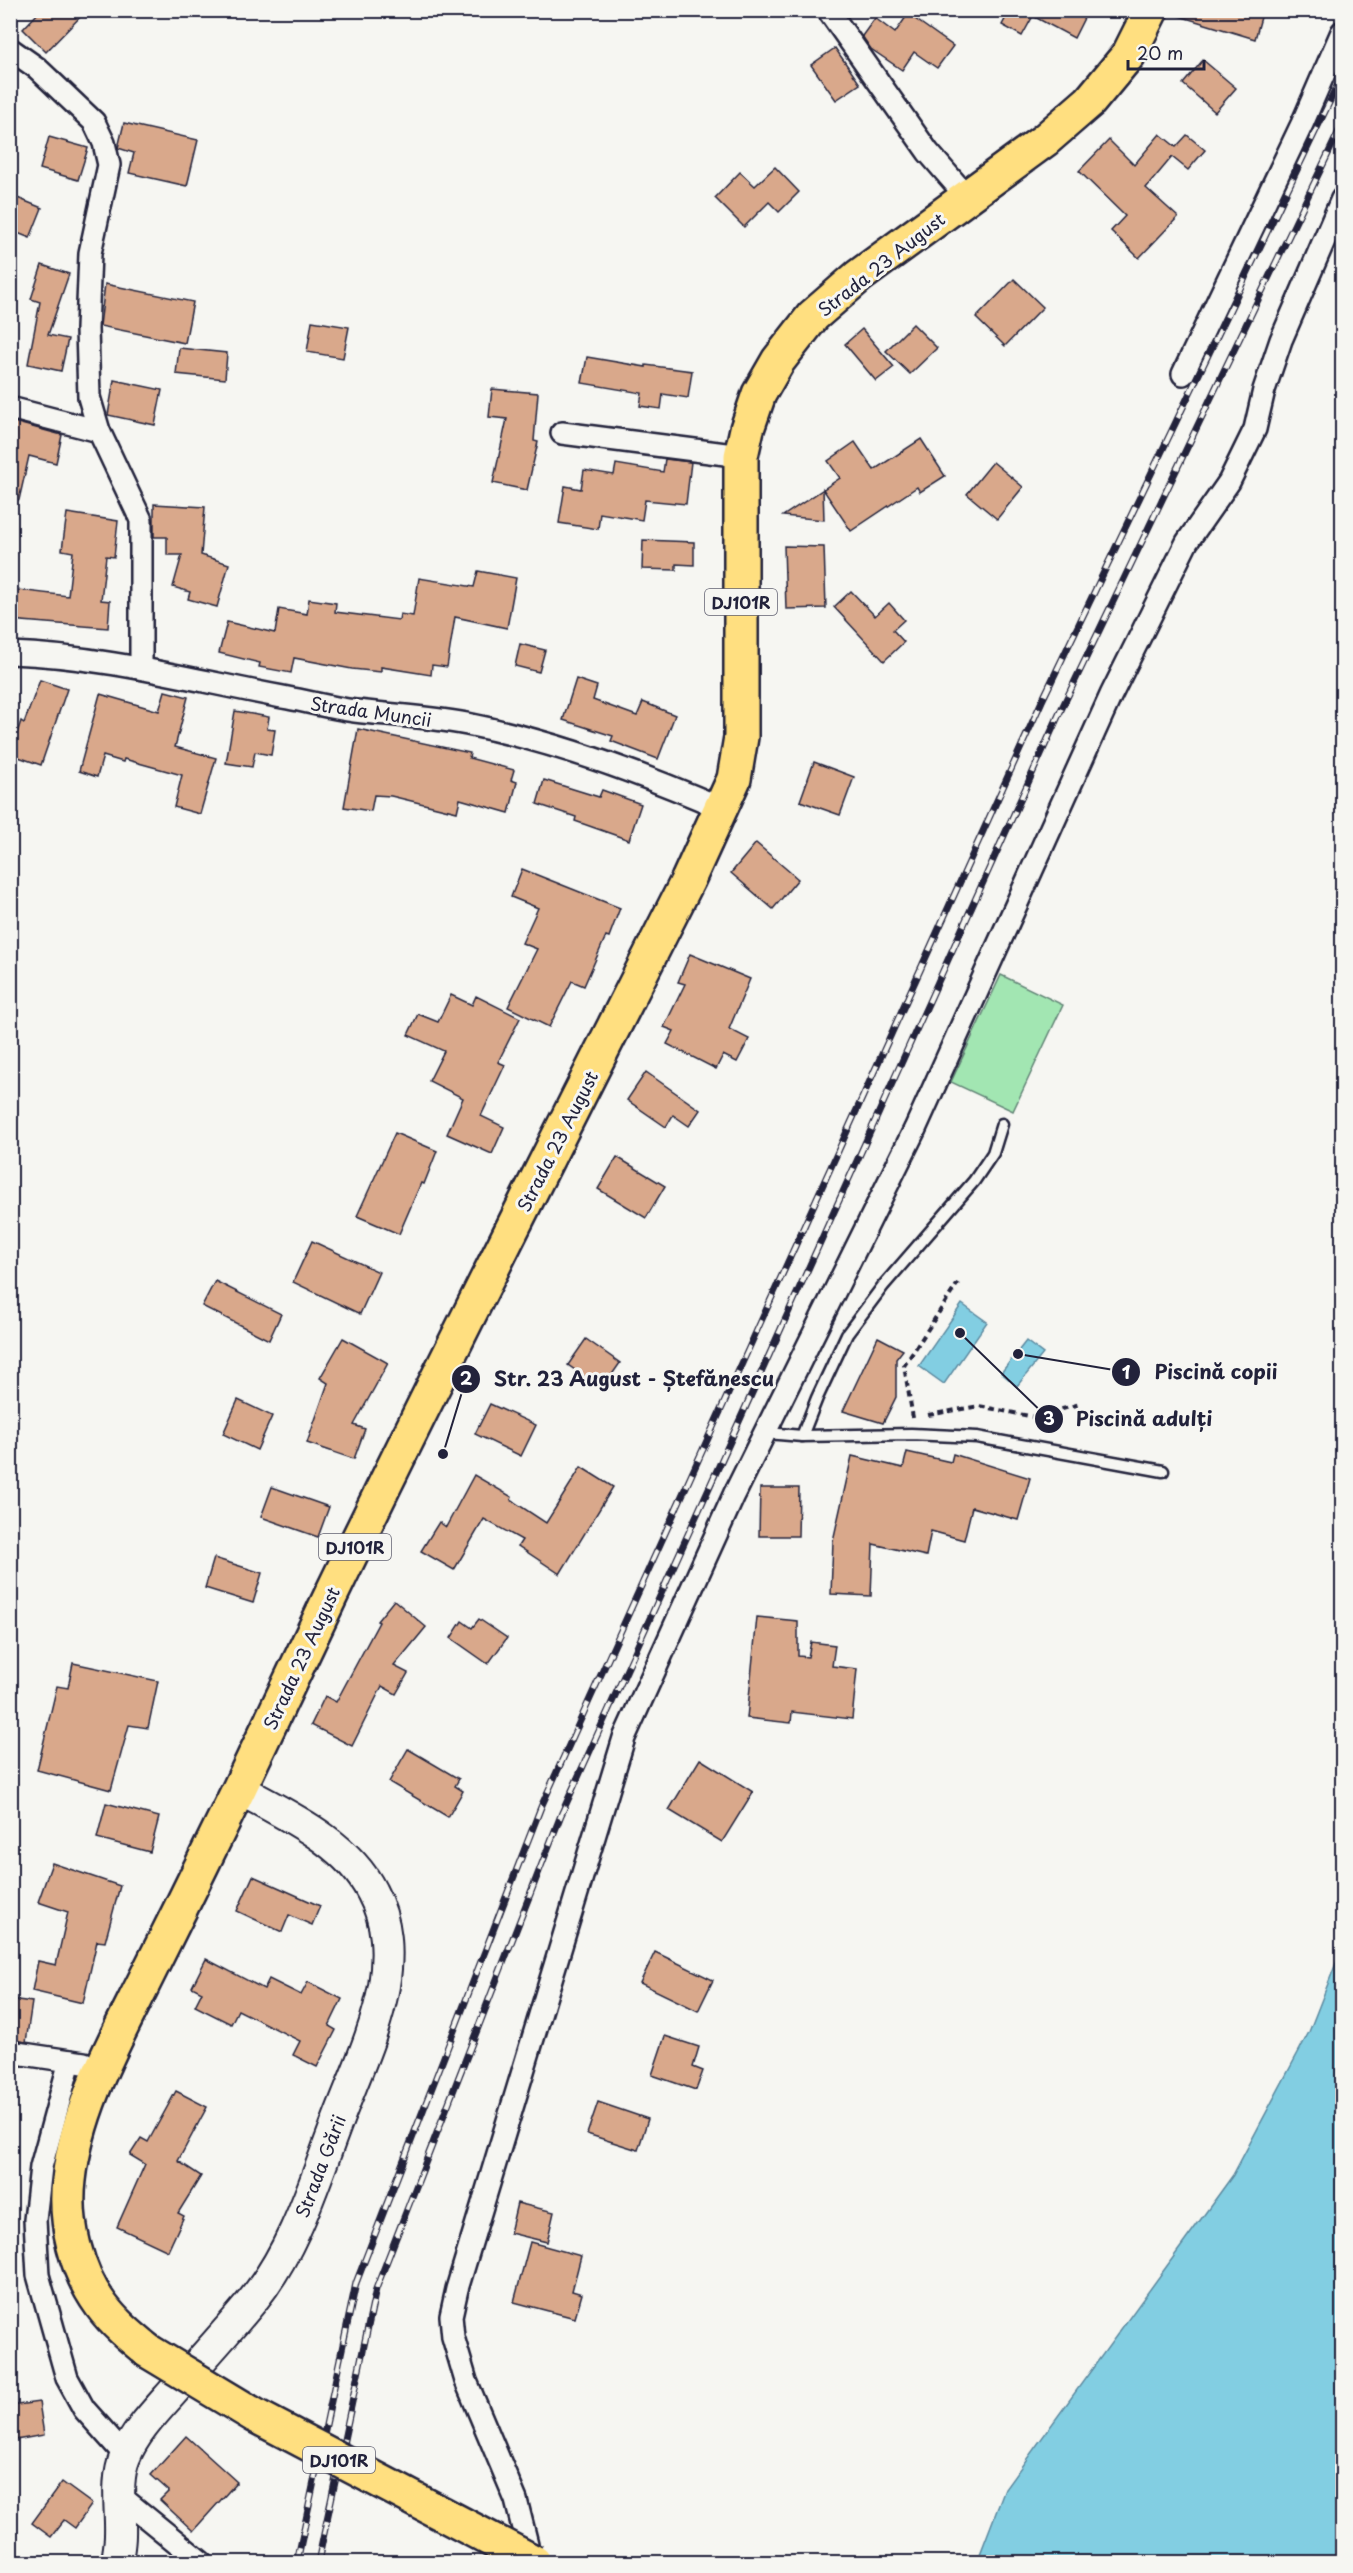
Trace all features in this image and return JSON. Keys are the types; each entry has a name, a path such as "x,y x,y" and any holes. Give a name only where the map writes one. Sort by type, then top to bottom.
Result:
{"main road":[{"name":"Strada 23 August","path":"534,2562 256,2416 148,2351 121,2328 101,2305 87,2283 73,2238 68,2210 68,2182 74,2149 102,2066 239,1789 332,1594 688,880 734,779 741,736 741,456 759,394 778,361 813,316 859,276 1045,140 1090,101 1129,54 1151,10"}],"street":[{"path":"828,10 928,152 968,197"},
{"path":"1183,374 1302,124 1342,32"},
{"path":"10,49 37,68 94,122 104,143 109,165 90,253 87,329 88,397 99,431 141,520 141,667"},
{"path":"526,2562 527,2544 516,2500 466,2381 453,2337 451,2316 460,2277 624,1738 734,1495 915,1128 1111,695 1187,542 1229,482 1255,429 1264,390 1281,340 1342,199"},
{"path":"10,408 99,431"},
{"path":"562,433 741,456"},
{"name":"Strada Muncii","path":"10,653 141,667 219,685 353,710 465,724 519,736 663,785 721,808"},
{"name":"Strada Gării","path":"117,2562 120,2538 121,2469 125,2455 155,2412 253,2300 279,2265 352,2082 376,2018 384,1986 387,1932 380,1909 362,1874 333,1846 239,1789"},
{"path":"10,2052 102,2066"},
{"path":"70,2061 41,2167 35,2220 38,2275 67,2378 84,2409 125,2455"},
{"path":"120,2496 201,2562"}],"lane":[{"path":"802,1436 847,1334 883,1286 974,1181 993,1153 1002,1124"},
{"path":"766,1433 802,1436 911,1434 977,1437 1163,1471"}],"path":[{"path":"911,1434 914,1417 904,1366 958,1283"},
{"path":"925,1415 980,1406 1034,1417 1080,1404"}],"green space":[{"path":"1001,975 1063,1005 1013,1111 951,1082"}],"water":[{"path":"962,1304 987,1322 944,1384 919,1366"},
{"path":"1026,1341 1043,1354 1017,1386 1001,1373"},
{"path":"1342,1948 1342,2562 977,2562 1005,2489 1233,2175 1309,2032"}],"building":[{"path":"41,10 87,10 46,52 23,29"},
{"path":"1010,10 1069,10 1084,18 1074,38 1033,16 1022,36 1002,25"},
{"path":"1180,10 1263,10 1255,39 1179,16"},
{"path":"908,14 953,46 937,68 914,52 902,70 871,49 862,36 875,18 895,33"},
{"path":"835,48 860,84 836,100 811,65"},
{"path":"1203,60 1236,88 1215,112 1183,84"},
{"path":"124,123 198,140 187,186 129,173 134,153 118,148"},
{"path":"1160,134 1176,147 1187,135 1205,150 1188,170 1172,157 1146,188 1178,217 1139,258 1111,231 1125,216 1079,171 1109,140 1134,165"},
{"path":"49,137 88,148 78,180 40,169"},
{"path":"775,167 799,192 779,212 769,202 744,227 715,198 740,172 755,186"},
{"path":"10,195 42,208 30,238 10,230"},
{"path":"42,265 69,274 48,335 68,339 61,371 28,364 40,302 31,299"},
{"path":"1014,279 1043,307 1005,346 976,318"},
{"path":"105,284 193,302 185,343 100,326"},
{"path":"312,321 349,327 343,358 307,352"},
{"path":"913,324 937,348 910,374 886,351"},
{"path":"862,329 894,367 876,381 845,344"},
{"path":"179,348 227,353 225,379 176,374"},
{"path":"587,357 646,367 646,365 692,371 688,398 663,394 661,409 640,406 642,393 582,383"},
{"path":"114,380 162,390 155,425 108,415"},
{"path":"492,389 538,393 534,441 538,442 527,490 493,483 507,419 489,417"},
{"path":"10,421 62,435 56,463 29,456 19,500 10,499"},
{"path":"921,439 945,476 920,492 917,487 851,531 823,489 840,478 828,461 855,442 874,470"},
{"path":"665,459 691,462 686,504 645,500 642,520 600,513 598,529 559,523 565,486 581,489 584,470 614,475 616,464 663,472"},
{"path":"993,462 1023,487 997,519 967,494"},
{"path":"823,489 824,520 783,516"},
{"path":"154,504 205,507 201,555 229,564 217,607 188,599 190,592 173,587 182,555 167,555 167,537 154,537"},
{"path":"67,513 118,521 114,557 106,556 101,600 110,601 108,628 10,620 10,589 68,596 73,552 62,550"},
{"path":"643,540 694,542 694,565 676,564 676,570 642,569"},
{"path":"784,546 824,547 826,608 786,609"},
{"path":"478,571 516,578 507,628 455,617 447,667 432,665 431,675 381,667 381,672 352,669 294,658 291,673 259,667 260,663 219,653 227,622 275,633 279,609 307,614 309,599 336,603 335,612 399,620 400,614 413,616 419,578 474,587"},
{"path":"851,591 875,616 889,603 904,620 893,630 904,642 884,661 834,607"},
{"path":"520,644 545,650 539,672 515,666"},
{"path":"576,679 597,686 593,700 637,716 643,702 675,715 658,759 611,741 613,736 563,720"},
{"path":"40,680 67,689 41,765 10,754 21,721 24,723"},
{"path":"165,691 188,697 175,747 216,758 200,814 174,807 182,775 124,759 123,762 103,756 97,777 79,771 100,694 159,711"},
{"path":"235,711 269,717 267,729 275,730 271,755 255,752 252,767 226,763"},
{"path":"358,729 470,753 469,758 514,770 511,780 517,782 509,813 460,799 457,812 391,796 374,795 371,811 344,807"},
{"path":"814,762 854,777 840,815 800,801"},
{"path":"544,780 599,797 602,790 641,804 629,840 575,821 576,817 537,804"},
{"path":"756,843 798,879 773,909 731,873"},
{"path":"522,869 620,908 609,937 606,936 584,986 572,981 549,1027 508,1007 537,949 522,943 538,908 511,897"},
{"path":"690,954 750,979 729,1029 749,1039 737,1062 723,1055 716,1069 667,1044 674,1031 664,1027 685,984 678,982"},
{"path":"451,995 472,1005 476,996 520,1018 498,1062 505,1065 481,1116 504,1127 492,1154 447,1134 463,1098 429,1081 444,1051 408,1035 418,1014 438,1022"},
{"path":"646,1072 700,1110 689,1126 673,1115 666,1127 627,1100"},
{"path":"395,1133 437,1151 424,1184 421,1183 399,1234 357,1216"},
{"path":"617,1157 665,1186 646,1218 598,1189"},
{"path":"312,1241 379,1272 360,1314 293,1282"},
{"path":"215,1281 281,1314 269,1340 202,1306"},
{"path":"878,1337 903,1350 896,1359 896,1397 883,1423 843,1411"},
{"path":"343,1338 388,1363 354,1425 365,1429 354,1459 307,1443 328,1383 320,1378"},
{"path":"586,1339 620,1363 602,1389 568,1365"},
{"path":"238,1400 272,1416 257,1450 223,1434"},
{"path":"490,1404 536,1425 521,1456 475,1434"},
{"path":"907,1452 951,1462 953,1454 1030,1478 1018,1520 972,1507 964,1540 931,1531 926,1556 873,1544 871,1596 831,1594 833,1541 852,1456 903,1468"},
{"path":"581,1467 613,1487 560,1574 518,1546 522,1540 484,1519 454,1570 421,1551 439,1522 446,1527 474,1475 512,1497 511,1500 546,1523"},
{"path":"272,1487 329,1507 318,1537 261,1517"},
{"path":"760,1488 799,1488 798,1536 759,1536"},
{"path":"214,1558 262,1573 253,1603 205,1588"},
{"path":"394,1600 426,1627 394,1666 408,1673 396,1694 382,1686 352,1746 311,1725 325,1696 336,1702 379,1622 377,1621"},
{"path":"757,1617 798,1621 798,1656 808,1657 811,1642 835,1645 832,1666 857,1669 852,1719 792,1712 791,1723 747,1718"},
{"path":"479,1619 507,1638 488,1664 451,1638 462,1621 472,1628"},
{"path":"73,1663 158,1681 148,1728 129,1725 111,1790 37,1770 57,1686 68,1688"},
{"path":"408,1749 459,1779 455,1786 463,1791 448,1817 389,1782"},
{"path":"700,1759 753,1792 722,1842 669,1810"},
{"path":"106,1803 159,1817 150,1852 97,1838"},
{"path":"52,1863 120,1886 105,1942 97,1941 83,2003 32,1991 38,1961 56,1965 68,1912 38,1902"},
{"path":"253,1876 320,1906 312,1925 289,1915 282,1932 237,1911"},
{"path":"655,1952 713,1980 698,2011 640,1983"},
{"path":"206,1959 264,1989 269,1979 301,1995 308,1982 342,1999 329,2026 336,2030 317,2067 293,2055 300,2041 238,2010 231,2024 195,2006 202,1992 192,1987"},
{"path":"10,1999 32,2002 26,2042 10,2039"},
{"path":"665,2036 699,2047 693,2067 703,2071 696,2090 652,2075"},
{"path":"176,2091 207,2107 178,2161 201,2176 178,2213 184,2216 168,2251 117,2227 145,2164 130,2155 141,2138 148,2142"},
{"path":"598,2102 648,2119 638,2150 587,2134"},
{"path":"517,2203 554,2212 547,2242 510,2233"},
{"path":"530,2242 581,2256 572,2291 582,2294 575,2318 514,2302"},
{"path":"39,2402 44,2435 10,2441 10,2406"},
{"path":"186,2436 237,2482 193,2531 160,2500 169,2491 151,2475"},
{"path":"62,2482 92,2504 75,2528 64,2520 51,2537 32,2523"}],"railway":[{"path":"297,2562 356,2283 541,1807 1042,701 1342,76"},
{"path":"318,2562 376,2289 561,1815 1061,710 1342,125"}],"place":[{"name":"Piscină adulți","path":"960,1333"},
{"name":"Piscină copii","path":"1018,1354"},
{"name":"Str. 23 August - Ștefănescu","path":"443,1454"}]}
